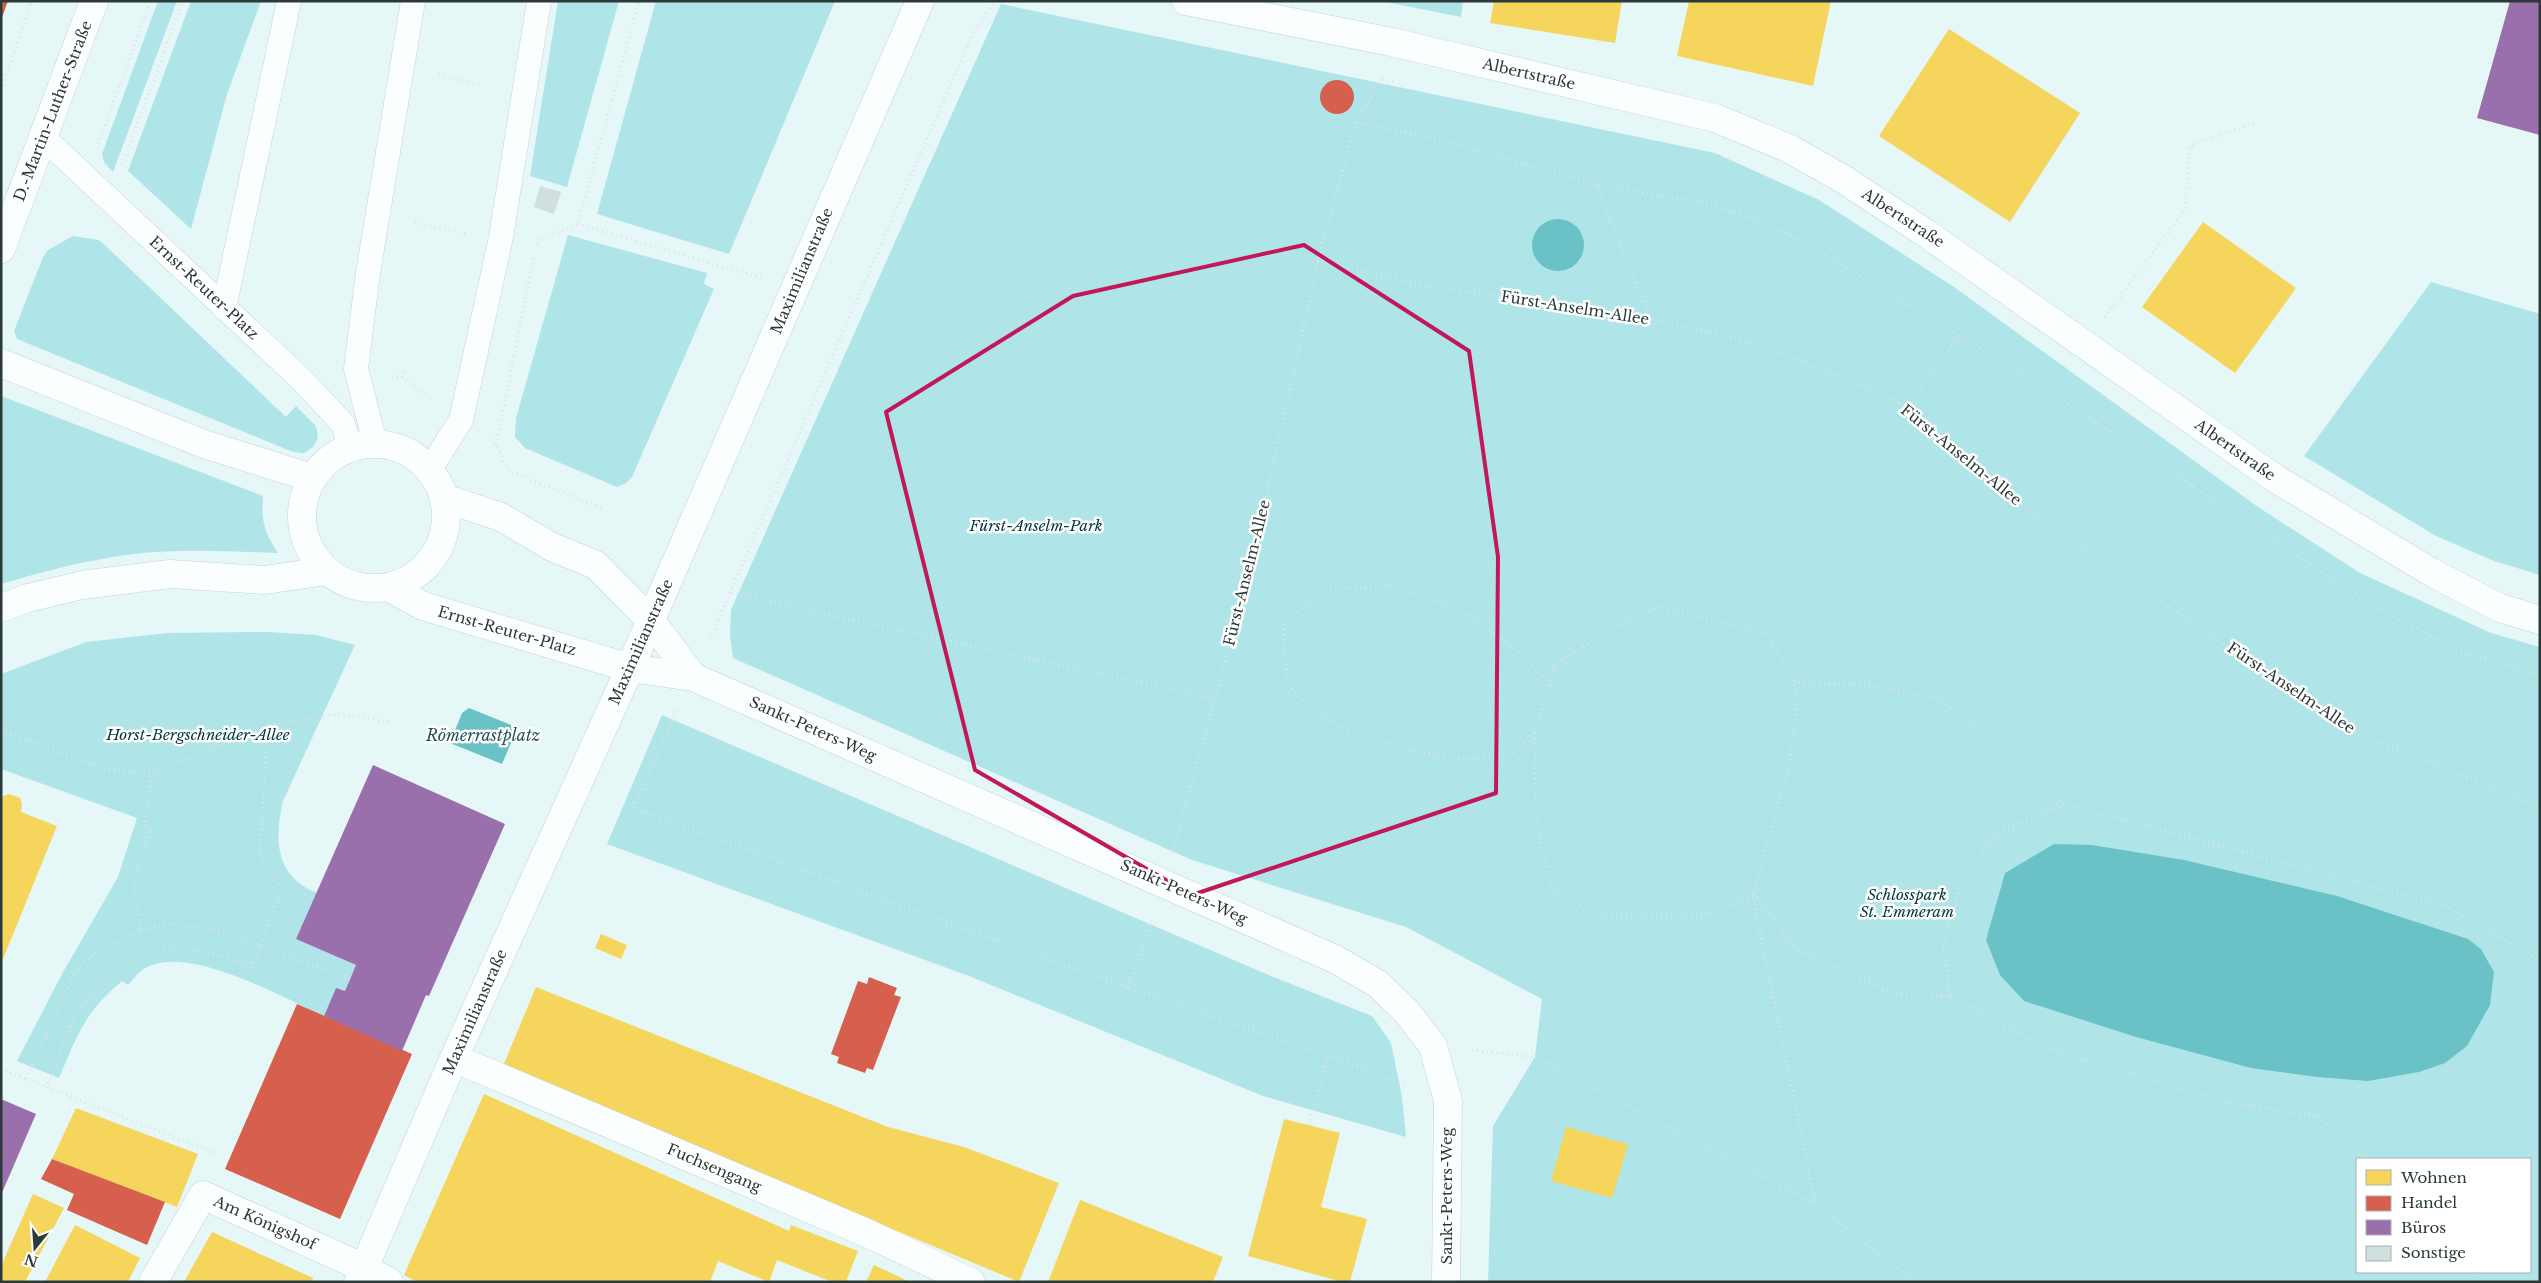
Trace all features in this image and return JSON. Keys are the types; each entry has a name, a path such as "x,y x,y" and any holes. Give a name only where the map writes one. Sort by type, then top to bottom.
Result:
{"street":[{"name":"D.-Martin-Luther-Straße","path":"1,249 94,1"},
{"name":"Maximilianstraße","path":"361,1275 454,1058 651,621 920,1"},
{"name":"Albertstraße","path":"1186,1 1392,42 1715,118 1788,148 1843,180 1927,234 2276,479 2354,527 2500,608 2540,620"},
{"path":"1,363 204,444 312,478"},
{"path":"363,445 396,446 414,456 430,469 439,483 444,498 445,532 439,548 430,562 418,573 388,587 366,588 352,584 326,571 313,556 304,538 301,518 303,498 312,478 328,460 363,445"},
{"path":"444,498 501,517 552,546 596,565 651,621"},
{"path":"1,608 28,598 82,585 170,574 265,580 326,571"},
{"name":"Ernst-Reuter-Platz","path":"388,587 423,606 630,668"},
{"name":"Sankt-Peters-Weg","path":"651,621 693,677"},
{"name":"Sankt-Peters-Weg","path":"630,668 693,677 1335,959 1378,984 1406,1011 1433,1046 1448,1101 1446,1282"},
{"name":"Fuchsengang","path":"454,1058 867,1233 971,1282"},
{"name":"Am Königshof","path":"153,1282 203,1195 361,1275 389,1282"}],"lane":[{"path":"224,308 289,1"},
{"path":"363,445 356,369 368,273 413,1"},
{"path":"430,469 461,420 500,237 539,1"},
{"name":"Ernst-Reuter-Platz","path":"44,138 303,381 363,445"}],"path":[{"path":"1,90 32,1"},
{"path":"98,145 151,1"},
{"path":"120,170 183,1"},
{"path":"578,224 639,1"},
{"path":"995,1 973,34 731,593 633,808 1128,988 1328,1056 1448,1101"},
{"path":"439,74 480,85"},
{"name":"Fürst-Anselm-Allee","path":"1128,988 1164,884 1251,568 1318,259 1356,122 1382,80 1402,84"},
{"path":"1356,122 1447,141 1596,185 1707,203 1760,221 1809,245 1959,334 2372,605 2458,651 2540,676"},
{"path":"2085,344 2185,210 2190,146 2255,122"},
{"path":"1596,185 1650,319"},
{"path":"496,445 538,240 578,224 736,269"},
{"name":"Fürst-Anselm-Allee","path":"1318,259 1416,284 1650,319 1758,344 1851,381 1909,408 2030,512 2350,730 2540,807"},
{"path":"1909,408 1959,334"},
{"path":"356,369 403,378 496,445 509,471 604,509"},
{"path":"403,378 405,369"},
{"path":"1535,731 1512,755 1460,758 1396,748 1329,720 1294,692 1284,659 1284,622 1330,588 1396,586 1474,617 1514,649 1550,683"},
{"path":"731,593 1214,699"},
{"path":"1754,894 1702,917 1598,917 1553,890 1541,848 1535,802 1535,731 1556,665 1608,630 1658,607 1768,634 1794,682 1797,705 1790,760 1754,894 1815,1203"},
{"path":"1794,682 1866,685 1935,698 2005,745 2064,804 2443,905 2540,960"},
{"path":"1,730 108,770 152,773 268,726 336,714 392,722"},
{"path":"47,1088 77,1015 95,992 116,972 149,954 167,949 210,953 252,968 282,888 260,856 258,843 262,824 268,726"},
{"path":"142,930 135,904 134,876 151,830 144,825 152,773"},
{"path":"1950,996 1943,943 1960,888 1996,833 2064,804"},
{"path":"1754,894 1796,949 1896,994 1950,996 2050,1050 2225,1102 2318,1116 2363,1158"},
{"path":"26,1079 74,974 89,957 110,944 142,930 170,924 217,929 350,979"},
{"path":"1433,1046 1535,1057 1815,1203 1914,1282"},
{"path":"1308,1125 1328,1056"},
{"path":"1,1069 220,1154"}],"highlighted area":[{"path":"1304,245 1469,351 1498,557 1496,793 1192,895 975,770 886,412 1073,296"}],"green space":[{"path":"158,1 177,1 113,172 104,162 102,154"},
{"path":"191,1 261,1 227,94 191,229 128,171"},
{"path":"558,1 619,1 567,187 530,176"},
{"path":"656,1 835,1 729,254 597,214"},
{"path":"1381,1 1463,1 1461,17"},
{"path":"1001,4 1715,153 1819,200 1954,287 2258,507 2360,573 2491,633 2540,647 2540,1282 1488,1282 1493,1126 1535,1057 1542,999 1406,927 1192,860 733,658 730,635 731,610"},
{"path":"568,235 707,273 704,284 714,289 632,477 626,483 617,487 525,448 515,437 516,418"},
{"path":"73,236 99,240 286,417 296,406 316,426 318,438 313,447 304,453 293,452 17,339 14,331 43,257 48,250"},
{"path":"2431,282 2540,314 2540,575 2494,561 2436,536 2304,456"},
{"path":"1,396 263,496 264,526 269,539 278,553 196,551 134,554 71,565 1,584"},
{"name":"Horst-Bergschneider-Allee","path":"268,632 316,635 355,645 283,801 279,829 279,843 285,867 303,886 317,893 296,939 356,965 345,991 336,988 324,1016 259,985 206,966 181,962 159,963 141,971 128,985 122,981 99,1003 77,1036 59,1078 17,1061 62,974 118,877 137,818 1,769 1,674 86,642 168,633"},
{"path":"662,715 1271,976 1372,1016 1391,1043 1402,1097 1406,1137 1263,1096 969,976 607,844"}],"water":[{"path":"1553,219 1563,219 1572,223 1580,231 1584,245 1580,259 1572,267 1563,271 1553,271 1544,267 1536,259 1532,250 1532,240 1536,231 1544,223"},
{"name":"Römerrastplatz","path":"469,708 511,725 514,736 502,764 450,743 462,713"},
{"path":"2054,844 2092,845 2184,860 2337,896 2468,939 2481,949 2494,972 2490,1005 2467,1046 2445,1063 2419,1072 2368,1081 2317,1077 2251,1068 2136,1037 2024,1001 2000,975 1986,940 2005,873"}],"building: Wohnen":[{"path":"1494,1 1622,1 1615,43 1490,23"},
{"path":"1689,1 1831,1 1813,86 1677,56"},
{"path":"1949,29 2080,113 2010,222 1879,136"},
{"path":"2203,222 2296,288 2235,373 2142,307"},
{"path":"9,794 20,798 22,804 21,812 57,826 1,964 1,801 3,796"},
{"path":"601,934 627,945 621,959 595,948"},
{"path":"536,987 888,1127 964,1147 1059,1183 1019,1282 503,1066"},
{"path":"484,1094 789,1231 791,1225 858,1251 846,1282 832,1282 777,1260 769,1282 718,1261 710,1282 417,1282 404,1275"},
{"path":"76,1108 198,1154 177,1207 52,1159"},
{"path":"1284,1119 1340,1133 1321,1207 1367,1219 1350,1282 1339,1281 1248,1256"},
{"path":"1566,1127 1628,1144 1612,1198 1551,1181"},
{"path":"33,1194 64,1208 25,1282 1,1282 1,1266"},
{"path":"1080,1200 1223,1257 1213,1282 1048,1282"},
{"path":"75,1225 140,1258 128,1282 45,1282"},
{"path":"212,1232 313,1278 312,1282 184,1282"},
{"path":"874,1265 910,1282 866,1282"}],"building: Handel":[{"path":"1,1 8,1 1,20"},
{"path":"1337,80 1344,81 1349,85 1353,90 1353,104 1349,109 1344,113 1337,114 1330,113 1325,109 1321,104 1320,97 1321,90 1325,85 1330,81"},
{"path":"869,977 897,988 894,995 901,997 873,1070 867,1068 865,1073 837,1063 839,1057 831,1054 858,981 867,984"},
{"path":"297,1004 412,1054 340,1219 225,1169"},
{"path":"52,1159 165,1202 147,1245 67,1210 74,1194 41,1179"}],"building: Büros":[{"path":"2510,1 2540,1 2540,135 2477,118"},
{"path":"373,765 505,824 429,996 426,995 402,1051 324,1016 336,988 345,991 356,965 296,939"},
{"path":"1,1099 36,1114 1,1195"}],"building: Sonstige":[{"path":"540,186 561,192 554,214 534,207"}],"park label":[{"name":"Fürst-Anselm-Park","path":"1036,526"},
{"name":"Schlosspark St. Emmeram","path":"1907,904"}]}
